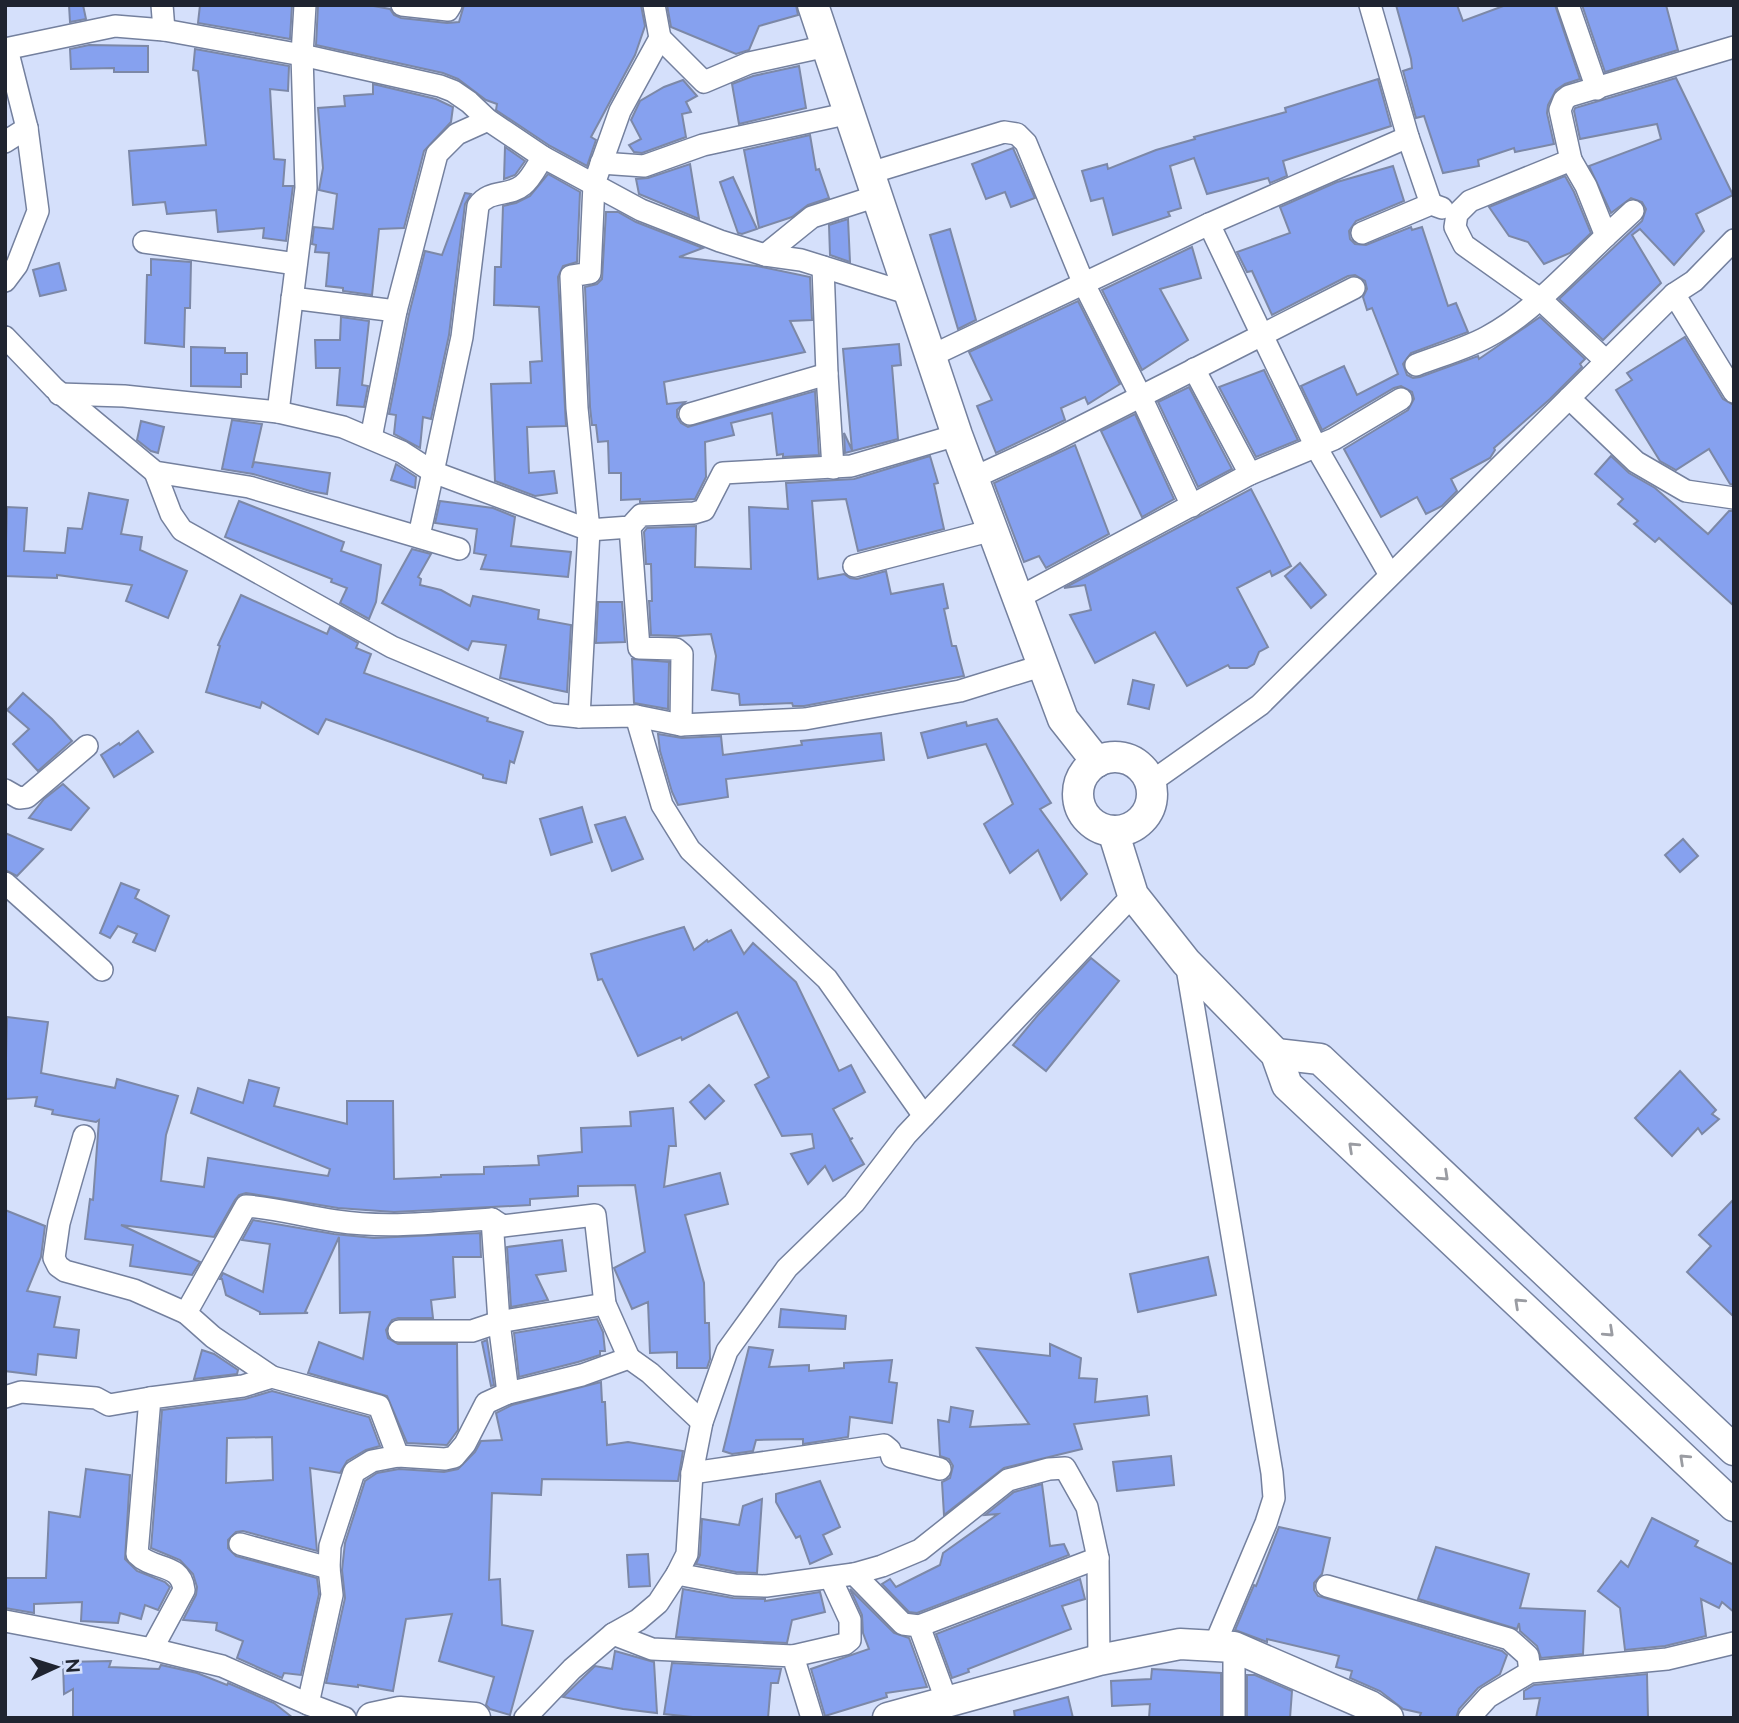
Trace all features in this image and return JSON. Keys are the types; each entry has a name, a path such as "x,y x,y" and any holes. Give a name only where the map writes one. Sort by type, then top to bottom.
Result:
{"street":[{"path":"162,5 164,30"},
{"path":"278,412 306,188 302,55 305,5"},
{"path":"402,5 447,10 451,5"},
{"path":"654,5 660,38 704,82 749,64 827,46"},
{"path":"813,5 972,478 1063,719 1097,762"},
{"path":"1370,5 1408,137 1431,204"},
{"path":"1568,5 1597,89"},
{"path":"5,281 17,265 38,211 27,128 6,49 115,26 164,30 302,55 440,86 470,102 488,120 543,157 642,210 765,255 801,260 910,294"},
{"path":"579,717 589,530 577,408 571,276 590,272 594,184 620,111 660,38"},
{"path":"1606,236 1586,186 1571,160 1560,110 1562,104 1569,96 1734,47"},
{"path":"601,163 644,166 704,145 849,113"},
{"path":"371,438 396,312 437,154 457,134 488,120"},
{"path":"5,142 27,128"},
{"path":"765,255 812,217 873,184 1004,132 1017,134 1026,143 1083,282 1192,506"},
{"path":"931,356 1209,224 1408,137"},
{"path":"419,536 462,337 478,206 492,194 512,191 524,185 543,157"},
{"path":"1571,160 1470,201 1457,214 1455,227 1464,245 1540,299 1606,361"},
{"path":"1362,233 1431,204 1457,214"},
{"path":"1416,365 1485,338 1540,299 1633,211"},
{"path":"1209,224 1315,447 1390,575"},
{"path":"1151,782 1260,705 1674,293 1694,281 1734,240"},
{"path":"144,242 296,264"},
{"path":"823,267 833,468"},
{"path":"972,478 1051,442 1354,288"},
{"path":"1674,293 1734,392"},
{"path":"292,298 396,312"},
{"path":"5,337 60,394 155,472 249,487 459,549"},
{"path":"1194,369 1250,474"},
{"path":"690,414 827,374"},
{"path":"60,394 124,396 278,412 343,427 402,452 433,472 589,530 630,527 641,515 694,513 704,510 723,473 851,466 957,435"},
{"path":"1569,398 1636,462 1686,491 1734,498"},
{"path":"1018,598 1250,474 1315,447 1401,399"},
{"path":"155,472 170,514 181,530 392,647 551,713 579,717 636,716 681,725 805,719 960,691 1044,665"},
{"path":"630,527 639,648 676,649 682,654 681,725"},
{"path":"854,566 993,530"},
{"path":"636,716 663,805 690,850 827,979 924,1116"},
{"path":"5,790 19,797 27,797 87,746"},
{"path":"1107,757 1133,761 1151,782 1152,802 1147,814 1129,829 1113,831 1100,828 1089,820 1080,807 1080,782 1087,770 1097,762 1107,757"},
{"path":"1113,831 1133,895 1186,962 1276,1054 1287,1085 1734,1506"},
{"path":"5,883 102,970"},
{"path":"524,1718 572,1669 613,1634 638,1620 658,1603 677,1574 687,1554 692,1473 702,1422 727,1351 764,1299 787,1268 854,1203 905,1135 1133,895"},
{"path":"1186,962 1272,1472 1274,1499 1225,1646 1234,1718"},
{"path":"1276,1054 1320,1059 1734,1450"},
{"path":"84,1136 59,1223 54,1258 58,1266 65,1271 134,1290 186,1313 213,1337 272,1377 379,1406 398,1456"},
{"path":"186,1313 246,1206 268,1207 337,1222 392,1225 492,1219 503,1226 595,1216 606,1304 629,1358 650,1373 702,1422"},
{"path":"492,1219 499,1322 508,1393"},
{"path":"399,1331 472,1331 499,1322 606,1304"},
{"path":"308,1704 332,1595 330,1545 354,1472 372,1461 398,1456 454,1457 465,1444 486,1403 508,1393 582,1375 629,1358"},
{"path":"5,1397 21,1392 96,1398 109,1405 243,1386 272,1377"},
{"path":"150,1398 137,1554 142,1560 179,1574 184,1590 152,1649"},
{"path":"692,1473 884,1445 890,1450 892,1457 940,1469"},
{"path":"677,1574 735,1585 766,1586 854,1574 920,1550 1008,1479 1065,1468 1087,1507 1098,1558 1099,1660"},
{"path":"240,1544 329,1568"},
{"path":"854,1574 903,1624 919,1626 1098,1558"},
{"path":"613,1634 652,1649 793,1656 845,1644 850,1640 850,1620 831,1579"},
{"path":"1327,1586 1510,1639 1528,1656 1530,1672"},
{"path":"5,1621 152,1649 222,1666 345,1718"},
{"path":"919,1626 947,1702"},
{"path":"1469,1718 1488,1698 1530,1672 1667,1659 1734,1643"},
{"path":"888,1718 1099,1660 1180,1644 1225,1646 1370,1706 1388,1718"},
{"path":"793,1656 812,1718"},
{"path":"372,1718 400,1712 475,1718"}],"building":[{"path":"69,5 83,5 86,19 70,22"},
{"path":"200,5 292,5 290,39 198,23"},
{"path":"318,5 368,5 390,9 394,15 401,18 447,23 459,22 464,5 641,5 645,26 635,55 591,137 596,140 587,166 550,146 496,110 497,104 486,100 458,79 443,73 316,45"},
{"path":"667,5 796,5 798,15 759,26 749,50 736,54 671,27"},
{"path":"1396,5 1457,5 1463,21 1506,5 1555,5 1580,79 1556,90 1548,105 1547,113 1554,144 1515,152 1514,148 1478,160 1479,166 1443,173 1424,116 1416,118 1403,71 1412,68 1411,59"},
{"path":"1582,5 1666,5 1678,50 1605,72"},
{"path":"89,45 148,46 148,72 114,72 114,68 71,69 70,49"},
{"path":"195,49 289,66 288,91 270,89 274,159 285,160 283,186 293,186 286,241 263,238 264,228 218,232 216,210 167,214 165,202 133,205 129,151 206,145 198,71 193,70"},
{"path":"799,66 806,108 739,124 732,84 753,76"},
{"path":"1676,78 1733,195 1696,214 1704,231 1674,265 1640,229 1632,235 1661,283 1603,340 1559,299 1642,221 1646,209 1642,202 1631,198 1611,213 1589,166 1661,139 1657,124 1580,139 1574,111 1575,108"},
{"path":"1378,79 1391,126 1283,161 1287,176 1270,183 1268,178 1207,194 1194,158 1170,166 1181,208 1168,212 1170,216 1113,235 1103,198 1091,201 1082,171 1107,164 1108,169 1156,150 1195,139 1194,137 1286,112 1285,108"},
{"path":"683,80 697,96 686,102 691,112 682,114 686,137 642,153 634,152 629,145 641,139 631,120 640,101"},
{"path":"373,84 436,99 453,107 451,122 424,151 404,228 379,229 372,295 326,286 329,253 315,252 316,245 312,244 314,227 333,229 337,194 319,190 323,168 318,108 345,106 344,96 373,94"},
{"path":"810,135 816,170 819,169 829,198 808,205 792,217 759,228 744,150"},
{"path":"505,147 525,161 515,175 504,179"},
{"path":"1013,148 1035,198 1011,207 1005,192 986,199 972,164"},
{"path":"690,164 699,219 639,194 636,179 648,178"},
{"path":"1393,166 1404,201 1356,221 1349,231 1350,239 1355,244 1366,245 1411,227 1412,230 1422,227 1448,306 1456,303 1468,332 1411,353 1403,364 1407,375 1420,377 1478,356 1479,359 1540,317 1585,359 1580,364 1582,367 1550,399 1494,448 1490,458 1451,479 1457,491 1442,506 1426,514 1417,497 1381,517 1344,449 1408,410 1414,399 1412,392 1401,386 1394,388 1322,430 1301,386 1344,366 1357,395 1398,374 1372,308 1367,310 1363,297 1367,289 1365,281 1355,275 1348,276 1272,315 1252,271 1247,272 1237,252 1290,233 1280,207 1337,182"},
{"path":"548,174 580,192 577,262 563,266 558,277 566,426 527,427 529,473 554,471 557,493 535,496 495,481 491,384 531,383 530,362 542,361 539,307 494,305 495,267 501,267 503,206 530,196"},
{"path":"1565,176 1591,233 1570,253 1544,264 1528,242 1509,236 1489,207"},
{"path":"733,177 757,229 742,234 738,233 720,182"},
{"path":"465,193 471,194 465,204 449,335 431,419 423,417 420,448 394,434 396,415 389,414 425,251 442,255"},
{"path":"606,212 618,212 636,222 703,248 679,257 757,266 810,277 812,320 790,321 805,352 664,382 667,404 685,402 677,410 677,417 688,427 815,391 819,455 777,455 772,413 731,423 734,435 705,442 706,477 695,499 640,502 640,499 621,500 621,473 609,473 608,441 598,442 590,407 585,287 597,284 602,279"},
{"path":"848,219 850,262 830,255 829,225"},
{"path":"950,229 976,320 958,329 930,235"},
{"path":"1192,247 1201,278 1160,289 1188,340 1142,370 1102,290"},
{"path":"151,259 191,262 190,308 185,308 184,347 145,343 147,275 151,275"},
{"path":"59,263 66,290 40,296 33,270"},
{"path":"1078,301 1120,384 1088,404 1085,397 1061,408 1065,420 996,453 977,406 992,400 969,352"},
{"path":"341,317 369,321 362,385 368,386 364,407 337,405 340,368 316,368 315,340 340,340"},
{"path":"1685,337 1723,399 1734,405 1734,485 1730,484 1709,449 1676,470 1660,461 1616,390 1632,380 1627,373"},
{"path":"899,344 901,365 892,366 898,439 845,453 844,433 852,450 843,349"},
{"path":"191,347 225,348 225,353 247,353 247,374 241,374 241,387 191,386"},
{"path":"1264,370 1298,440 1256,457 1219,387"},
{"path":"1189,387 1232,469 1198,487 1158,402"},
{"path":"1135,414 1174,499 1142,517 1101,431"},
{"path":"232,420 262,424 252,468 254,462 330,473 327,494 253,474 222,469"},
{"path":"141,421 164,427 158,453 137,440"},
{"path":"1075,445 1109,534 1046,568 1039,556 1024,562 994,483"},
{"path":"930,456 938,483 934,484 944,529 858,551 846,499 812,501 818,579 844,574 857,579 886,571 891,594 943,584 948,608 944,609 952,646 956,646 964,676 804,706 793,706 792,703 740,705 739,694 712,690 716,656 711,634 651,635 651,564 646,564 644,532 647,528 696,526 695,567 751,569 749,507 788,509 786,483 854,479"},
{"path":"1611,456 1629,473 1655,488 1708,534 1729,511 1734,511 1734,606 1659,538 1655,542 1634,524 1638,521 1618,504 1623,499 1595,474"},
{"path":"396,464 416,477 415,488 391,480"},
{"path":"1251,489 1291,566 1272,576 1270,571 1237,588 1268,647 1259,652 1254,664 1247,668 1230,668 1228,665 1187,686 1155,632 1095,663 1070,615 1091,610 1085,585 1064,588"},
{"path":"89,493 128,500 121,534 142,537 140,550 187,571 168,618 126,601 132,585 57,575 57,578 5,576 7,507 27,508 24,551 65,553 68,528 82,529"},
{"path":"239,501 344,542 341,551 381,565 376,602 369,619 340,603 347,588 331,582 332,579 225,537"},
{"path":"440,501 493,508 515,517 511,546 571,552 568,577 481,569 486,555 474,553 477,529 435,523"},
{"path":"412,549 431,554 418,577 421,579 420,585 441,590 470,606 473,596 539,610 538,619 571,625 567,692 500,678 506,645 472,641 468,650 382,603"},
{"path":"1300,563 1326,595 1311,608 1285,576"},
{"path":"241,595 327,634 330,627 358,643 356,648 371,654 364,673 488,718 487,721 523,732 514,763 510,761 506,783 483,778 483,775 326,719 318,734 262,702 260,708 206,692 220,646 218,645"},
{"path":"598,602 622,602 625,642 596,643"},
{"path":"632,659 669,662 668,709 634,703"},
{"path":"1133,680 1154,685 1149,709 1128,704"},
{"path":"23,693 72,741 38,771 13,744 29,729 7,710"},
{"path":"997,719 1051,803 1040,809 1087,874 1061,900 1038,850 1010,873 984,824 1013,804 986,744 928,758 921,733 966,722 967,726"},
{"path":"138,731 153,752 114,777 101,755"},
{"path":"881,733 884,760 726,779 728,797 678,805 660,751 658,734 682,738 721,736 723,755 802,745 801,741"},
{"path":"63,784 89,808 71,830 29,818 44,799"},
{"path":"582,807 592,842 551,855 540,819"},
{"path":"625,817 643,859 612,871 595,825"},
{"path":"5,833 43,849 17,876 5,870"},
{"path":"1683,839 1698,856 1680,872 1665,855"},
{"path":"121,883 139,890 135,898 169,916 155,951 133,942 137,934 118,926 110,938 100,933"},
{"path":"684,927 694,950 707,940 708,942 731,930 744,954 753,943 796,982 839,1071 851,1065 865,1092 833,1109 850,1139 853,1138 850,1140 864,1164 833,1181 825,1166 808,1184 791,1154 814,1148 812,1134 782,1136 755,1085 769,1077 737,1012 682,1040 681,1037 638,1056 602,979 598,980 591,954"},
{"path":"1091,958 1119,981 1046,1071 1013,1045"},
{"path":"7,1017 48,1022 41,1073 115,1088 117,1079 178,1096 166,1135 161,1181 204,1187 208,1158 328,1176 330,1169 191,1113 198,1088 243,1103 249,1080 279,1088 274,1106 347,1124 347,1101 393,1101 394,1179 484,1174 484,1167 539,1165 538,1156 582,1152 581,1128 631,1126 630,1112 673,1108 676,1146 669,1146 664,1187 720,1173 728,1204 685,1215 704,1283 705,1323 709,1323 710,1359 707,1368 677,1368 677,1352 650,1353 648,1302 632,1309 614,1268 645,1252 635,1185 578,1186 578,1196 530,1199 530,1205 394,1212 338,1208 246,1193 235,1200 214,1237 121,1225 200,1262 192,1275 130,1266 133,1245 85,1239 90,1199 93,1200 99,1120 96,1122 52,1114 53,1110 35,1106 37,1097 5,1099"},
{"path":"1680,1071 1716,1110 1712,1114 1719,1119 1702,1134 1698,1128 1672,1156 1635,1118"},
{"path":"709,1085 724,1101 705,1119 690,1102"},
{"path":"1734,1199 1734,1317 1687,1272 1711,1246 1699,1235"},
{"path":"5,1210 45,1226 41,1257 27,1291 60,1297 54,1327 79,1330 76,1358 38,1354 36,1375 5,1371"},
{"path":"253,1220 374,1238 480,1233 481,1257 453,1257 455,1297 431,1300 433,1318 398,1318 392,1320 386,1330 388,1338 398,1344 457,1344 458,1430 447,1445 407,1443 387,1396 308,1373 319,1342 363,1359 370,1312 340,1313 339,1237 305,1312 308,1313 260,1314 226,1295 220,1279 223,1273 263,1292 270,1244 242,1240"},
{"path":"562,1240 566,1271 536,1275 548,1300 511,1307 507,1247"},
{"path":"1208,1257 1216,1295 1138,1312 1130,1274"},
{"path":"781,1309 846,1316 845,1329 779,1327"},
{"path":"597,1319 603,1332 605,1351 600,1351 600,1355 519,1377 514,1333"},
{"path":"487,1340 494,1385 491,1386 482,1342"},
{"path":"1050,1344 1081,1358 1079,1378 1097,1379 1095,1402 1147,1396 1149,1415 1074,1424 1082,1449 1004,1468 944,1515 942,1482 950,1478 953,1466 949,1459 940,1456 938,1420 949,1422 951,1407 973,1411 970,1427 1029,1424 977,1348 1050,1356"},
{"path":"749,1347 773,1350 769,1367 809,1365 809,1371 844,1368 844,1363 892,1360 889,1382 897,1383 892,1423 850,1417 848,1437 803,1444 803,1439 756,1440 753,1451 732,1454 723,1451"},
{"path":"202,1350 214,1354 238,1370 237,1374 194,1379"},
{"path":"601,1382 607,1445 628,1442 683,1451 678,1481 542,1479 541,1495 492,1493 489,1580 500,1579 502,1625 533,1631 510,1715 490,1709 486,1705 494,1677 439,1661 452,1614 406,1619 393,1691 326,1683 345,1598 342,1570 345,1543 365,1481 377,1473 399,1469 444,1472 458,1469 475,1452 481,1441 502,1440 496,1413 512,1405"},
{"path":"272,1391 369,1417 380,1446 366,1450 347,1461 340,1473 310,1468 317,1551 243,1531 236,1532 228,1540 228,1548 236,1556 317,1578 319,1594 301,1675 284,1673 282,1678 237,1658 243,1641 216,1630 217,1623 183,1620 196,1595 197,1587 193,1574 180,1560 151,1548 162,1410 245,1399","holes":["272,1437 273,1480 226,1483 227,1438"]},
{"path":"1171,1456 1174,1485 1117,1491 1113,1462"},
{"path":"86,1469 130,1475 125,1559 137,1571 165,1582 170,1587 158,1610 145,1605 141,1619 120,1613 118,1623 81,1621 82,1602 34,1604 34,1613 5,1608 5,1578 46,1578 49,1512 80,1517"},
{"path":"820,1481 840,1527 823,1535 832,1554 810,1564 800,1536 796,1538 776,1502 776,1494"},
{"path":"1042,1484 1050,1546 1064,1544 1069,1555 917,1613 909,1612 882,1584 890,1579 896,1587 940,1565 943,1553 998,1514 985,1515 1014,1492"},
{"path":"762,1499 757,1573 696,1564 700,1555 702,1519 739,1525 743,1506"},
{"path":"1652,1518 1698,1541 1695,1546 1734,1565 1734,1612 1722,1602 1719,1608 1701,1599 1706,1636 1665,1646 1625,1650 1620,1608 1598,1591 1621,1561 1628,1567"},
{"path":"1279,1527 1330,1538 1322,1574 1314,1583 1318,1596 1502,1651 1507,1655 1500,1674 1478,1688 1459,1709 1456,1718 1419,1718 1421,1713 1403,1709 1380,1691 1350,1678 1352,1671 1336,1667 1339,1656 1267,1639 1267,1642 1235,1630"},
{"path":"1436,1547 1529,1574 1520,1608 1585,1611 1583,1654 1541,1658 1537,1646 1520,1631 1519,1623 1517,1629 1418,1599"},
{"path":"648,1554 650,1586 629,1587 627,1555"},
{"path":"1080,1579 1085,1599 1062,1606 1071,1629 968,1669 969,1672 952,1678 936,1634"},
{"path":"683,1589 765,1601 820,1592 825,1612 792,1620 787,1643 676,1637"},
{"path":"850,1589 894,1633 909,1638 927,1687 886,1693 887,1697 825,1716 811,1669 869,1649 863,1633 862,1615"},
{"path":"615,1651 654,1662 657,1713 563,1697 595,1666 612,1669"},
{"path":"111,1661 109,1667 159,1669 161,1665 197,1673 274,1703 293,1718 73,1718 73,1689 64,1694 63,1662"},
{"path":"672,1663 781,1669 778,1683 771,1683 768,1718 702,1718 664,1714"},
{"path":"1152,1669 1221,1673 1221,1718 1149,1718 1150,1704 1112,1706 1111,1681 1151,1679"},
{"path":"1647,1674 1648,1718 1536,1718 1540,1698 1524,1699 1524,1691 1534,1685"},
{"path":"1247,1675 1255,1675 1292,1691 1290,1718 1247,1718"},
{"path":"1068,1697 1073,1718 1015,1718 1014,1711"}]}
